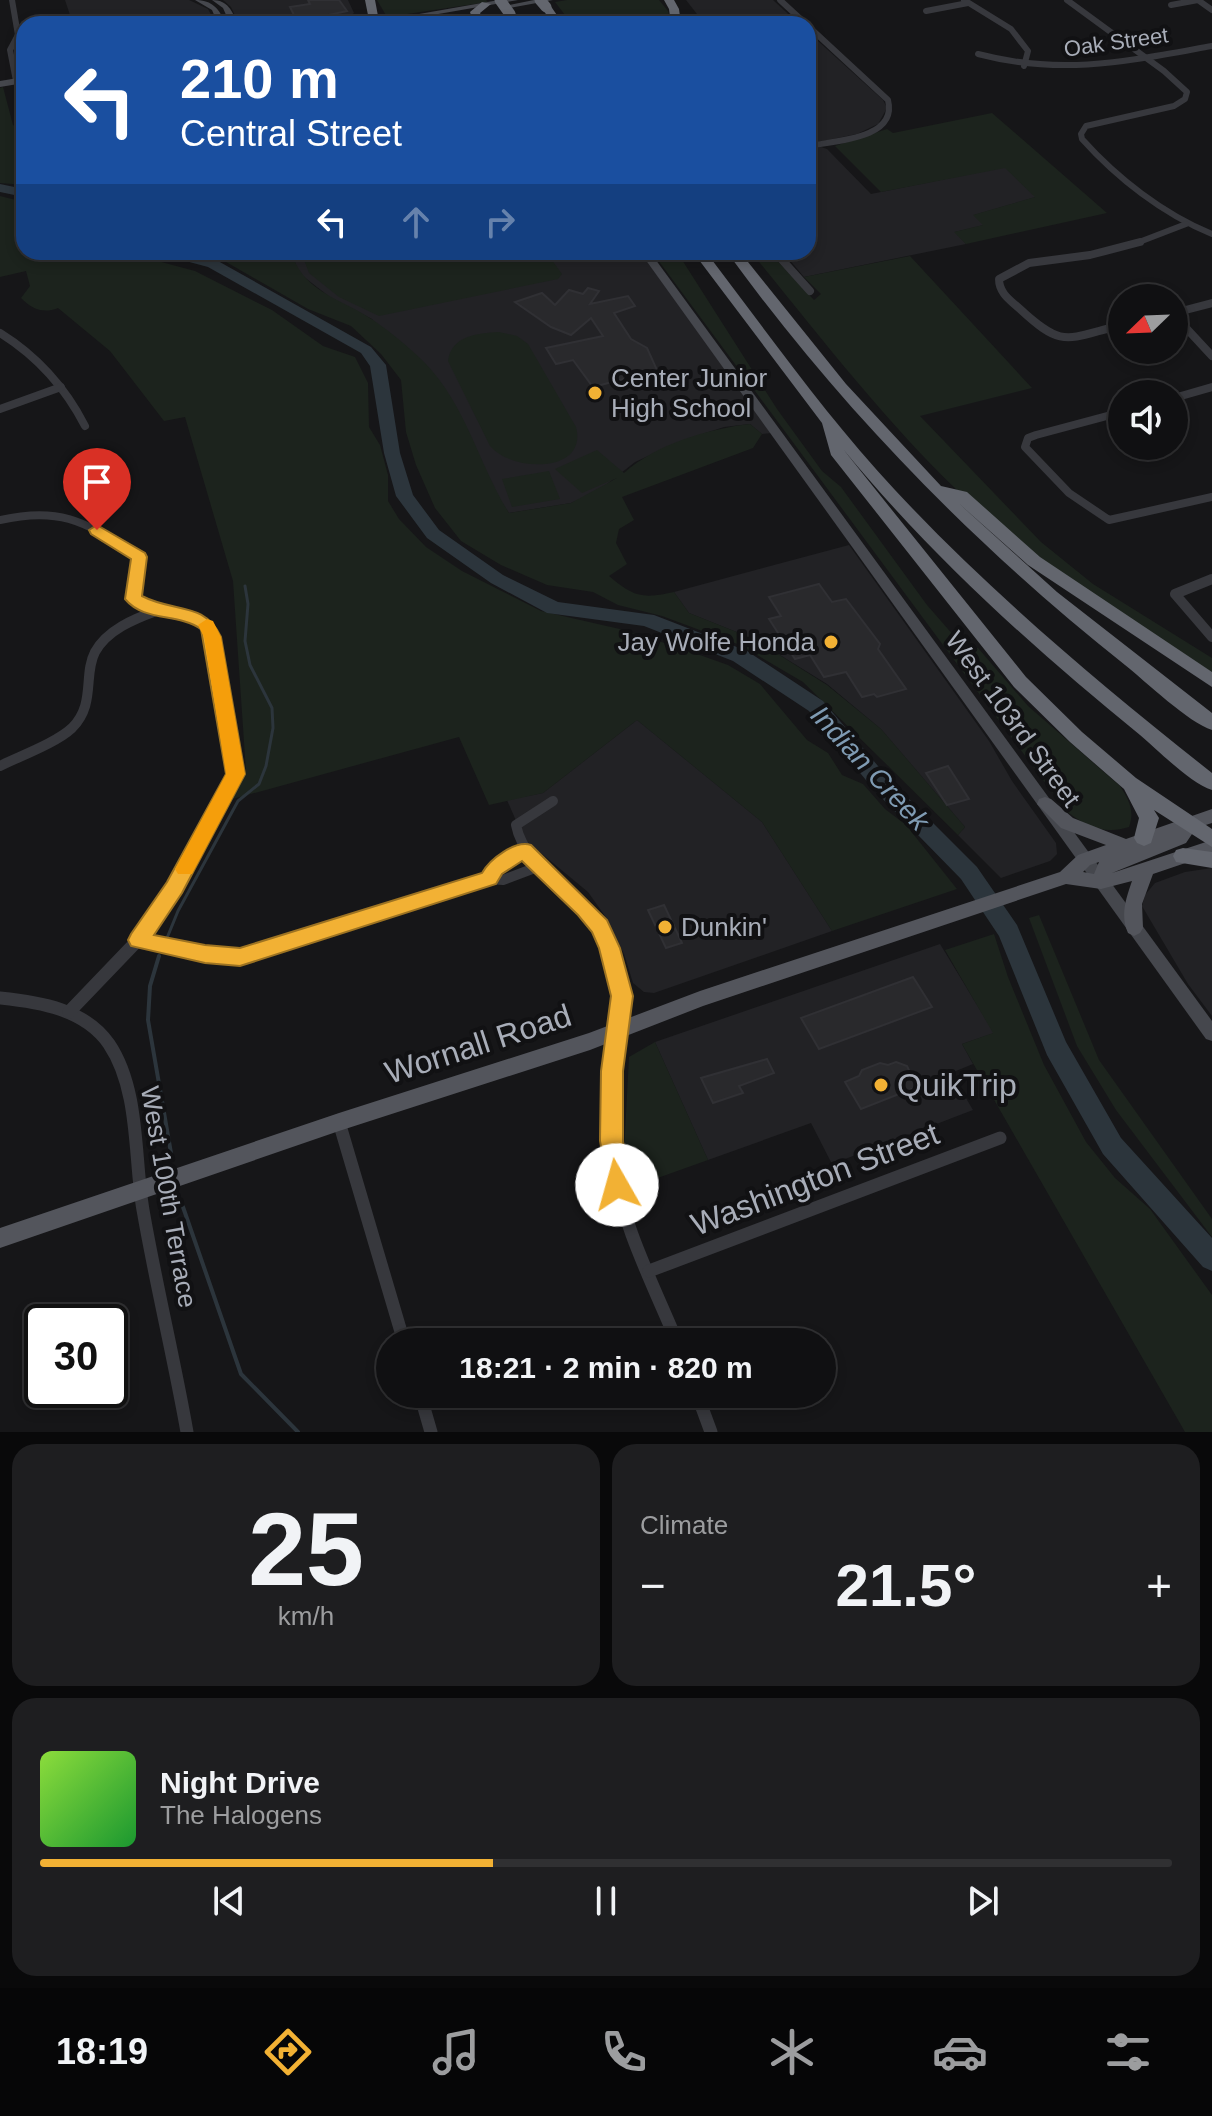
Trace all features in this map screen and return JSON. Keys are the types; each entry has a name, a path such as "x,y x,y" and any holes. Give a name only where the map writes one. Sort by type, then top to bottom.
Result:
{"highway":[{"path":"479,16 486,4"},
{"path":"705,260 886,490 995,598 1109,701 1212,783"},
{"path":"739,260 860,409 937,490 1060,602 1212,723"},
{"path":"827,417 836,452 1020,682 1129,783 1212,839"},
{"path":"937,490 961,496 1034,561 1212,681"},
{"path":"1129,783 1149,818 1144,838"},
{"path":"1183,856 1212,860"}],"main road":[{"path":"1045,804 1067,823 1124,845"},
{"name":"Wornall Road","path":"1066,877 1084,860 1212,816"},
{"path":"1101,882 1105,867 1180,838 1191,823"},
{"name":"Wornall Road","path":"0,1238 339,1122 616,1032 700,999 1022,890 1066,877 1101,882 1145,871 1212,847"},
{"path":"1134,928 1133,904 1145,871"}],"street":[{"path":"12,0 16,23"},
{"path":"199,0 215,9 218,16"},
{"path":"216,0 226,7 230,16"},
{"path":"423,16 514,0"},
{"path":"780,0 797,16"},
{"path":"1067,0 1147,58 1187,92 1185,99 1174,106 1086,126 1081,134 1086,144 1186,224 1212,234"},
{"path":"1171,5 1198,0 1212,10"},
{"path":"926,11 966,1 1020,37 1028,51 1024,66"},
{"path":"492,16 545,2"},
{"path":"816,33 888,100 892,113 890,119 875,131 816,144"},
{"path":"15,41 10,50 16,68"},
{"name":"Oak Street","path":"978,54 1024,66 1079,69 1212,46"},
{"path":"1108,328 1067,338 1046,333 1004,294 999,286 1002,276 1016,267 1090,255 1145,240 1186,224"},
{"name":"West 103rd Street","path":"651,260 1212,1034"},
{"path":"782,260 810,291"},
{"path":"1188,310 1212,303"},
{"path":"1188,330 1212,356"},
{"path":"0,333 19,343 61,387 76,406 85,426"},
{"path":"0,409 61,387"},
{"path":"1188,394 1212,387"},
{"path":"1108,416 1028,438 1025,447 1069,493 1109,520 1212,497"},
{"path":"0,520 43,512 73,515 139,557 133,599 156,611 195,617 207,626 213,637 236,774 175,888 138,940 69,1012 41,1002 0,998"},
{"path":"1212,579 1175,594 1212,637"},
{"path":"0,766 70,730 82,715 87,700 95,652 124,623 156,611"},
{"path":"553,801 516,825 514,833 524,851 576,899 600,926 605,937 622,996 616,1032 611,1141 617,1185 671,1328"},
{"path":"489,879 495,868 524,851"},
{"path":"138,940 205,954 240,957 489,879 503,880 540,866"},
{"name":"West 100th Terrace","path":"69,1012 90,1025 109,1044 124,1078 140,1190 187,1432"},
{"path":"339,1122 400,1328"},
{"name":"Washington Street","path":"649,1271 1000,1138"},
{"path":"424,1408 431,1432"},
{"path":"702,1408 711,1432"}],"shaded area":[{"path":"65,0 189,0 208,9 212,16 70,16"},
{"path":"223,0 348,0 354,13 350,16 235,16"},
{"path":"377,0 488,2 394,16 386,16"},
{"path":"659,0 669,16 566,16 555,2"},
{"path":"686,0 773,0 790,16 699,16"},
{"path":"816,39 883,100 887,108 878,124 857,134 816,142"},
{"path":"3,87 16,127 16,184 0,183 0,88"},
{"path":"992,113 1107,213 966,244 954,232 983,225 973,215 1035,197 1005,168 881,192 835,146 887,129 893,133"},
{"path":"816,148 827,149 871,194 1005,167 1036,197 974,215 984,225 955,232 966,244 804,277 790,260 816,260"},
{"path":"0,196 16,200 16,260 154,260 195,271 272,310 323,346 355,357 368,383 369,427 380,445 388,475 388,501 399,519 426,547 462,571 541,611 624,630 680,648 728,665 760,684 807,740 828,753 842,775 863,784 885,809 906,825 957,889 832,931 762,822 637,720 543,793 489,805 459,737 229,800 246,771 233,581 185,417 164,421 110,351 58,308 43,310 25,302 21,298 30,286 26,271 0,277"},
{"path":"910,256 1032,388 920,416 1041,542 1093,584 1212,658 1212,673 1050,566 988,518 931,464 826,345 757,260 776,260 814,300 821,294 804,277"},
{"path":"223,260 294,260 316,287 362,313 400,340 425,363 451,397 509,513 571,503 617,478 582,493 555,469 597,450 624,473 667,446 717,430 750,424 762,434 753,448 622,497 634,520 619,529 616,543 627,564 609,576 632,592 646,596 674,592 689,613 754,639 827,685 881,729 965,827 958,835 803,682 740,645 662,616 618,605 593,592 547,585 501,565 461,541 435,508 416,465 406,432 401,380 381,354 351,326 308,309"},
{"name":"Center Junior High School","path":"294,260 648,260 772,433 762,434 750,424 724,427 681,441 635,462 598,491 571,503 509,513 372,319 331,298 299,273"},
{"path":"304,260 552,260 562,274 558,279 379,316 339,297 309,273"},
{"path":"658,260 682,260 777,409 822,471 841,487 927,605 961,644 978,648 1028,706 1120,786 1130,806 1131,816 1129,827 1111,830 1096,828 1066,811"},
{"path":"499,332 517,336 528,344 576,427 577,442 571,453 560,460 546,464 515,461 490,446 448,361 454,346 460,341 474,335"},
{"path":"549,471 560,499 512,507 502,479"},
{"path":"849,545 989,741 1012,781 1056,843 1057,854 1050,861 1001,878 958,835 965,827 881,729 827,684 754,639 689,613 674,592"},
{"path":"637,720 762,822 832,931 654,993 644,992 633,983 624,954 605,916 588,892 524,839 507,800 543,793"},
{"path":"1212,868 1212,1016 1188,984 1142,906 1145,895 1155,883 1185,872"},
{"path":"1039,915 1099,1060 1212,1219 1212,1237 1116,1110 1077,1046 1029,918"},
{"path":"994,934 1044,1065 1086,1142 1115,1178 1150,1209 1212,1295 1212,1432 1185,1432 962,1044 993,1033 945,950"},
{"path":"940,944 994,1033 962,1044 973,1064 951,1073 973,1110 832,1164 811,1123 708,1160 655,1042"},
{"path":"655,1042 708,1160 627,1189 623,1171 629,1057"}],"building":[{"path":"308,0 339,0 347,11 324,16 294,16 290,7 310,4"},
{"name":"Center Junior High School","path":"588,288 599,291 590,304 628,296 635,306 614,313 631,339 647,348 657,370 593,387 573,360 556,364 546,348 603,336 591,318 571,335 551,327 515,302 542,293 555,305 569,290 583,294"},
{"name":"Jay Wolfe Honda","path":"819,584 832,602 846,599 880,644 878,649 906,689 877,697 874,694 862,697 846,672 824,677 810,655 795,659 769,619 781,616 769,597"},
{"path":"948,766 969,799 947,805 926,773"},
{"name":"Dunkin'","path":"664,905 682,943 666,948 648,910"},
{"name":"QuikTrip","path":"913,977 932,1007 819,1049 801,1018"},
{"path":"767,1059 774,1073 739,1086 743,1093 713,1103 701,1078"},
{"name":"QuikTrip","path":"896,1062 907,1066 917,1087 861,1109 845,1082 859,1076 862,1070 880,1063 888,1065"}],"waterway":[{"name":"Indian Creek","path":"0,188 16,191"},
{"name":"Indian Creek","path":"195,260 213,264 366,350 378,365 392,453 405,496 433,534 497,579 554,608 647,620 740,656 816,706 882,785 969,873 1009,932 1056,1047 1112,1146 1212,1258"},
{"path":"167,938 178,911 238,801 259,784 266,766 273,728 272,708 250,665 245,641 248,604 245,586"},
{"path":"159,956 150,986 148,1020 171,1153"},
{"path":"183,1207 241,1374 298,1432"}],"slow traffic":[{"path":"185,869 236,774 213,637 207,625"}],"place":[{"name":"Center Junior High School","path":"595,393"},
{"name":"Jay Wolfe Honda","path":"831,642"},
{"name":"Dunkin'","path":"665,927"},
{"name":"QuikTrip","path":"881,1085"}],"route":[{"path":"97,530 139,557 133,599 156,611 195,617 207,626 213,637 236,774 175,888 138,940 205,954 240,957 489,879 495,868 524,851 600,926 609,948 622,996 612,1071 611,1141 617,1185"}]}
